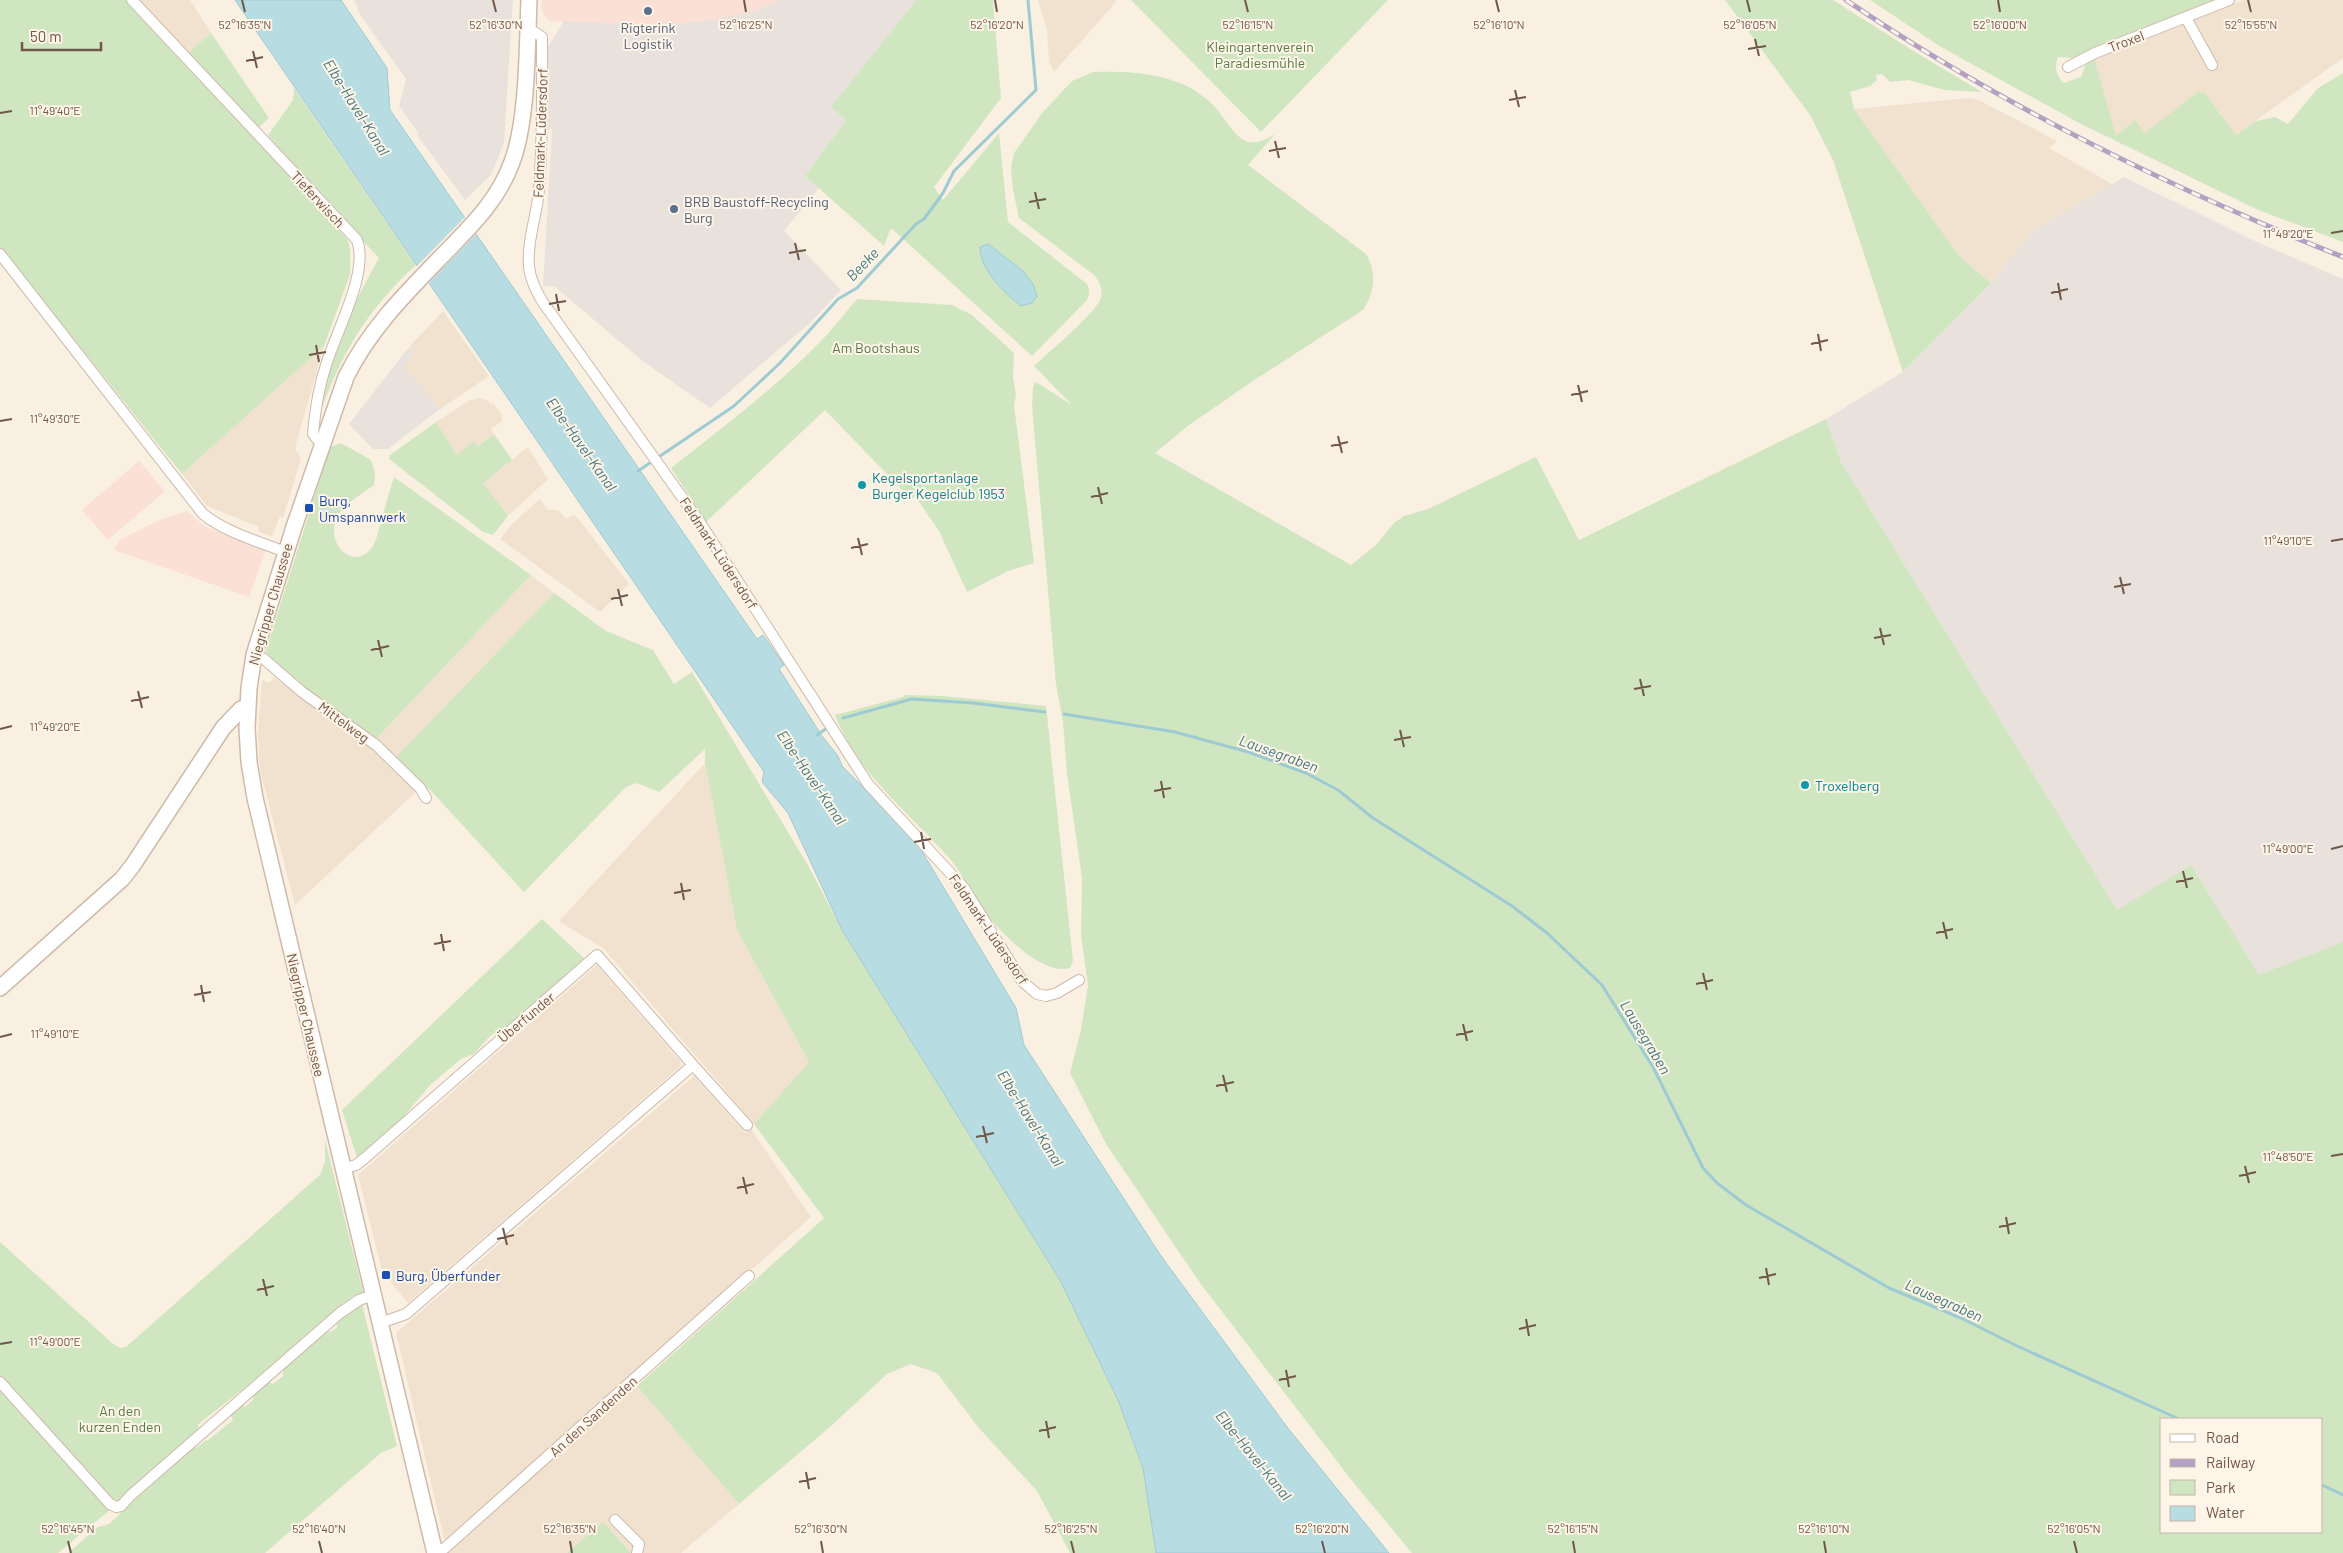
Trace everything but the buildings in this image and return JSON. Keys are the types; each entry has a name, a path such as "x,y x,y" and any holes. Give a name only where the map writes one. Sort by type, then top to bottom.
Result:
{"main road":[{"name":"Niegripper Chaussee","path":"434,1552 255,798 249,757 248,707 254,655 285,552 339,394 354,361 376,327 478,218 499,191 513,162 521,124 529,0"},
{"path":"0,988 122,879 133,866 223,728 237,712 248,707"}],"street":[{"name":"Tieferwisch","path":"132,0 357,240 360,263 358,279 326,363 319,392 313,434 321,444"},
{"name":"Troxel","path":"2068,67 2095,52 2229,0"},
{"path":"2186,18 2212,65"},
{"name":"Feldmark-Lüdersdorf","path":"528,28 542,37 540,176 538,206 531,237 529,266 530,275 542,301 699,521 868,784 964,888 1022,981 1037,994 1046,996 1057,993 1079,980"},
{"path":"0,254 90,367 194,504 214,523 285,552"},
{"name":"Mittelweg","path":"254,655 264,659 302,692 376,745 420,788 426,798"},
{"name":"Überfunder","path":"342,1169 356,1164 365,1158 597,955 747,1126"},
{"path":"380,1323 406,1314 693,1065"},
{"name":"An den Sandenden","path":"434,1552 445,1548 749,1276"},
{"path":"0,1382 110,1504 116,1507 121,1506 130,1496 340,1313 359,1300 373,1295"},
{"path":"614,1520 639,1544 637,1553"}],"shaded area":[{"path":"138,0 190,0 211,33 188,53"},
{"path":"354,0 513,0 504,143 491,175 465,200 417,135 419,134 399,106 406,79 362,18"},
{"name":"Rigterink Logistik","path":"542,0 781,0 748,13 703,21 655,26 549,21 541,9"},
{"name":"BRB Baustoff-Recycling Burg","path":"781,0 916,0 832,107 846,120 805,176 819,188 784,231 841,290 810,323 710,408 644,362 555,287 543,286 552,129 546,129 546,53 564,21 655,26 703,21 748,13"},
{"path":"1038,0 1114,0 1116,2 1054,72 1049,62 1047,29"},
{"path":"2244,0 2343,0 2343,58 2236,135 2214,105 2202,94 2145,133 2115,136 2094,57"},
{"path":"1969,98 1979,100 2057,141 2049,148 2112,184 2035,229 1991,283 1960,257 1854,109"},
{"path":"2124,177 2259,243 2343,279 2343,943 2259,976 2191,865 2117,911 1841,462 1826,419 1903,372 1991,283 2035,229"},
{"path":"443,311 489,376 440,409 402,366 415,354 409,347"},
{"path":"324,346 295,448 301,459 283,518 280,516 272,537 258,531 259,527 207,506 182,474"},
{"path":"409,347 415,354 403,366 440,409 388,449 373,449 349,424"},
{"path":"479,398 491,404 493,403 502,415 502,421 491,429 494,434 478,446 474,441 457,455 436,422 468,401"},
{"path":"528,447 548,479 508,516 483,483"},
{"path":"139,461 165,491 108,540 82,510"},
{"path":"540,499 548,510 558,510 566,519 574,515 629,584 600,612 500,539 513,523"},
{"path":"187,511 204,526 266,550 249,597 114,550 121,539 162,519"},
{"path":"531,575 554,593 395,758 377,738"},
{"path":"274,677 365,743 417,791 295,905 261,774 259,756 258,732 262,680 270,683"},
{"path":"705,763 737,930 809,1062 754,1124 604,949 559,921"},
{"path":"597,965 681,1062 681,1066 408,1303 388,1279 391,1276 386,1268 382,1271 358,1175"},
{"path":"694,1076 745,1133 750,1128 811,1217 445,1542 396,1333"},
{"path":"637,1386 739,1504 681,1553 631,1553 603,1522 567,1553 447,1553 447,1550 499,1503"}],"green space":[{"path":"0,0 127,0 348,240 350,275 324,346 182,474 0,247"},
{"path":"916,0 993,0 1001,98 934,187 943,200 999,133 1008,222 1087,284 1089,288 1087,300 1032,356 891,228 884,246 805,176 846,120 831,107"},
{"name":"Kleingartenverein Paradiesmühle","path":"1131,0 1388,0 1261,132"},
{"path":"1725,0 1833,0 1982,92 1945,90 1908,80 1890,82 1882,74 1876,75 1877,80 1870,86 1850,92 1854,109 1960,257 1991,283 1903,372 1833,160 1810,115"},
{"path":"1870,0 2217,0 2072,58 2058,57 2056,68 2059,77 2064,83 2081,77 2086,64 2094,57 2116,136 2135,120 2145,133 2199,91 2202,94 2204,92 2236,135 2256,121 2275,117 2288,124 2318,88 2343,73 2343,242 2256,209 2081,124 1941,47"},
{"path":"211,33 269,118 257,129 188,53"},
{"path":"1093,72 1125,72 1156,76 1186,86 1212,104 1236,134 1246,141 1257,142 1275,134 1248,165 1366,254 1370,261 1373,275 1372,289 1363,310 1189,425 1155,453 1351,565 1376,545 1394,523 1404,516 1428,509 1536,457 1579,540 1826,419 1841,462 2117,910 2191,865 2259,975 2343,942 2343,1553 1412,1553 1353,1482 1200,1283 1106,1144 1070,1073 1081,1030 1088,985 1081,936 1082,878 1067,774 1063,722 1056,684 1032,406 1033,387 1036,382 1072,405 1034,366 1089,315 1100,300 1101,290 1100,284 1094,275 1019,218 1013,190 1011,168 1014,153 1043,112 1072,81"},
{"path":"294,88 416,265 383,299 356,335 326,396 318,419 321,397 333,356 349,316 379,258 304,178 268,135 293,100"},
{"name":"Am Bootshaus","path":"857,299 952,305 972,315 1014,353 1013,377 1016,395 1014,405 1034,563 1008,571 967,592 939,531 915,496 911,499 825,410 706,522 671,468 784,376 825,337"},
{"path":"436,422 457,455 474,441 478,446 494,434 512,460 483,483 508,516 493,535 483,532 389,459 390,455"},
{"path":"341,443 371,460 375,472 374,485 348,504 337,518 334,528 335,538 344,553 359,557 367,553 374,544 394,477 531,575 377,738 323,703 265,653 330,447"},
{"path":"554,593 606,631 653,650 674,684 692,672 809,867 842,930 1060,1280 1118,1400 1143,1468 1156,1553 1070,1553 1037,1491 978,1427 937,1373 911,1364 887,1374 830,1427 739,1504 637,1386 824,1218 754,1124 809,1062 737,930 705,763 705,749 659,792 637,783 626,787 524,892 433,793 395,758"},
{"path":"904,695 942,696 1046,706 1073,961 1070,968 1060,969 1038,961 1016,945 997,927 950,859 886,792 857,756 835,715 903,697"},
{"path":"542,919 585,959 505,1028 490,1036 474,1054 461,1059 430,1085 400,1121 357,1158 342,1110"},
{"name":"An den kurzen Enden","path":"325,1140 363,1292 359,1296 353,1296 302,1338 304,1342 197,1425 201,1431 121,1501 115,1503 0,1378 0,1242 112,1343 120,1348 126,1347 320,1175 325,1161"},
{"name":"An den kurzen Enden","path":"362,1304 397,1446 381,1453 265,1553 68,1553 98,1527 109,1524 133,1502 133,1497 193,1448 207,1441 233,1420 230,1414 242,1404 245,1407 253,1400 255,1393 269,1382 273,1384 283,1376 283,1369 327,1331 330,1332 337,1328 336,1321 351,1309"},
{"name":"An den kurzen Enden","path":"0,1388 111,1509 58,1553 0,1553"},
{"path":"603,1522 631,1553 567,1553"}],"water":[{"name":"Elbe-Havel-Kanal","path":"235,0 341,0 387,68 390,110 757,639 763,635 784,665 779,669 822,736 838,756 842,766 915,840 1016,1008 1024,1045 1161,1256 1287,1427 1389,1553 1156,1553 1143,1468 1118,1400 1060,1280 842,930 788,813 762,782 764,772"},
{"path":"988,244 1023,271 1033,284 1037,296 1032,303 1021,306 1007,294 988,272 980,247"}],"pier":[{"path":"466,216 478,232 427,285 415,268"}],"waterway":[{"name":"Beeke","path":"638,471 734,406 780,363 838,299 857,288 916,224 924,219 943,193 954,171 1036,90 1028,0"},
{"name":"Lausegraben","path":"843,718 912,699 973,703 1045,712"},
{"name":"Lausegraben","path":"1064,714 1175,732 1248,752 1306,773 1338,790 1373,818 1512,906 1547,933 1602,985 1653,1067 1703,1168 1717,1183 1746,1205 1889,1288 1963,1319 2017,1346 2177,1418"},
{"name":"Lausegraben","path":"817,735 827,728"},
{"name":"Lausegraben","path":"2323,1485 2343,1495"}],"railway":[{"path":"1846,0 1964,75 2087,142 2214,202 2343,257"}],"place":[{"name":"Rigterink Logistik","path":"648,11"},
{"name":"BRB Baustoff-Recycling Burg","path":"674,209"},
{"name":"Kegelsportanlage Burger Kegelclub 1953","path":"862,485"},
{"name":"Burg, Umspannwerk","path":"309,508"},
{"name":"Troxelberg","path":"1805,785"},
{"name":"Burg, Überfunder","path":"386,1275"}]}
